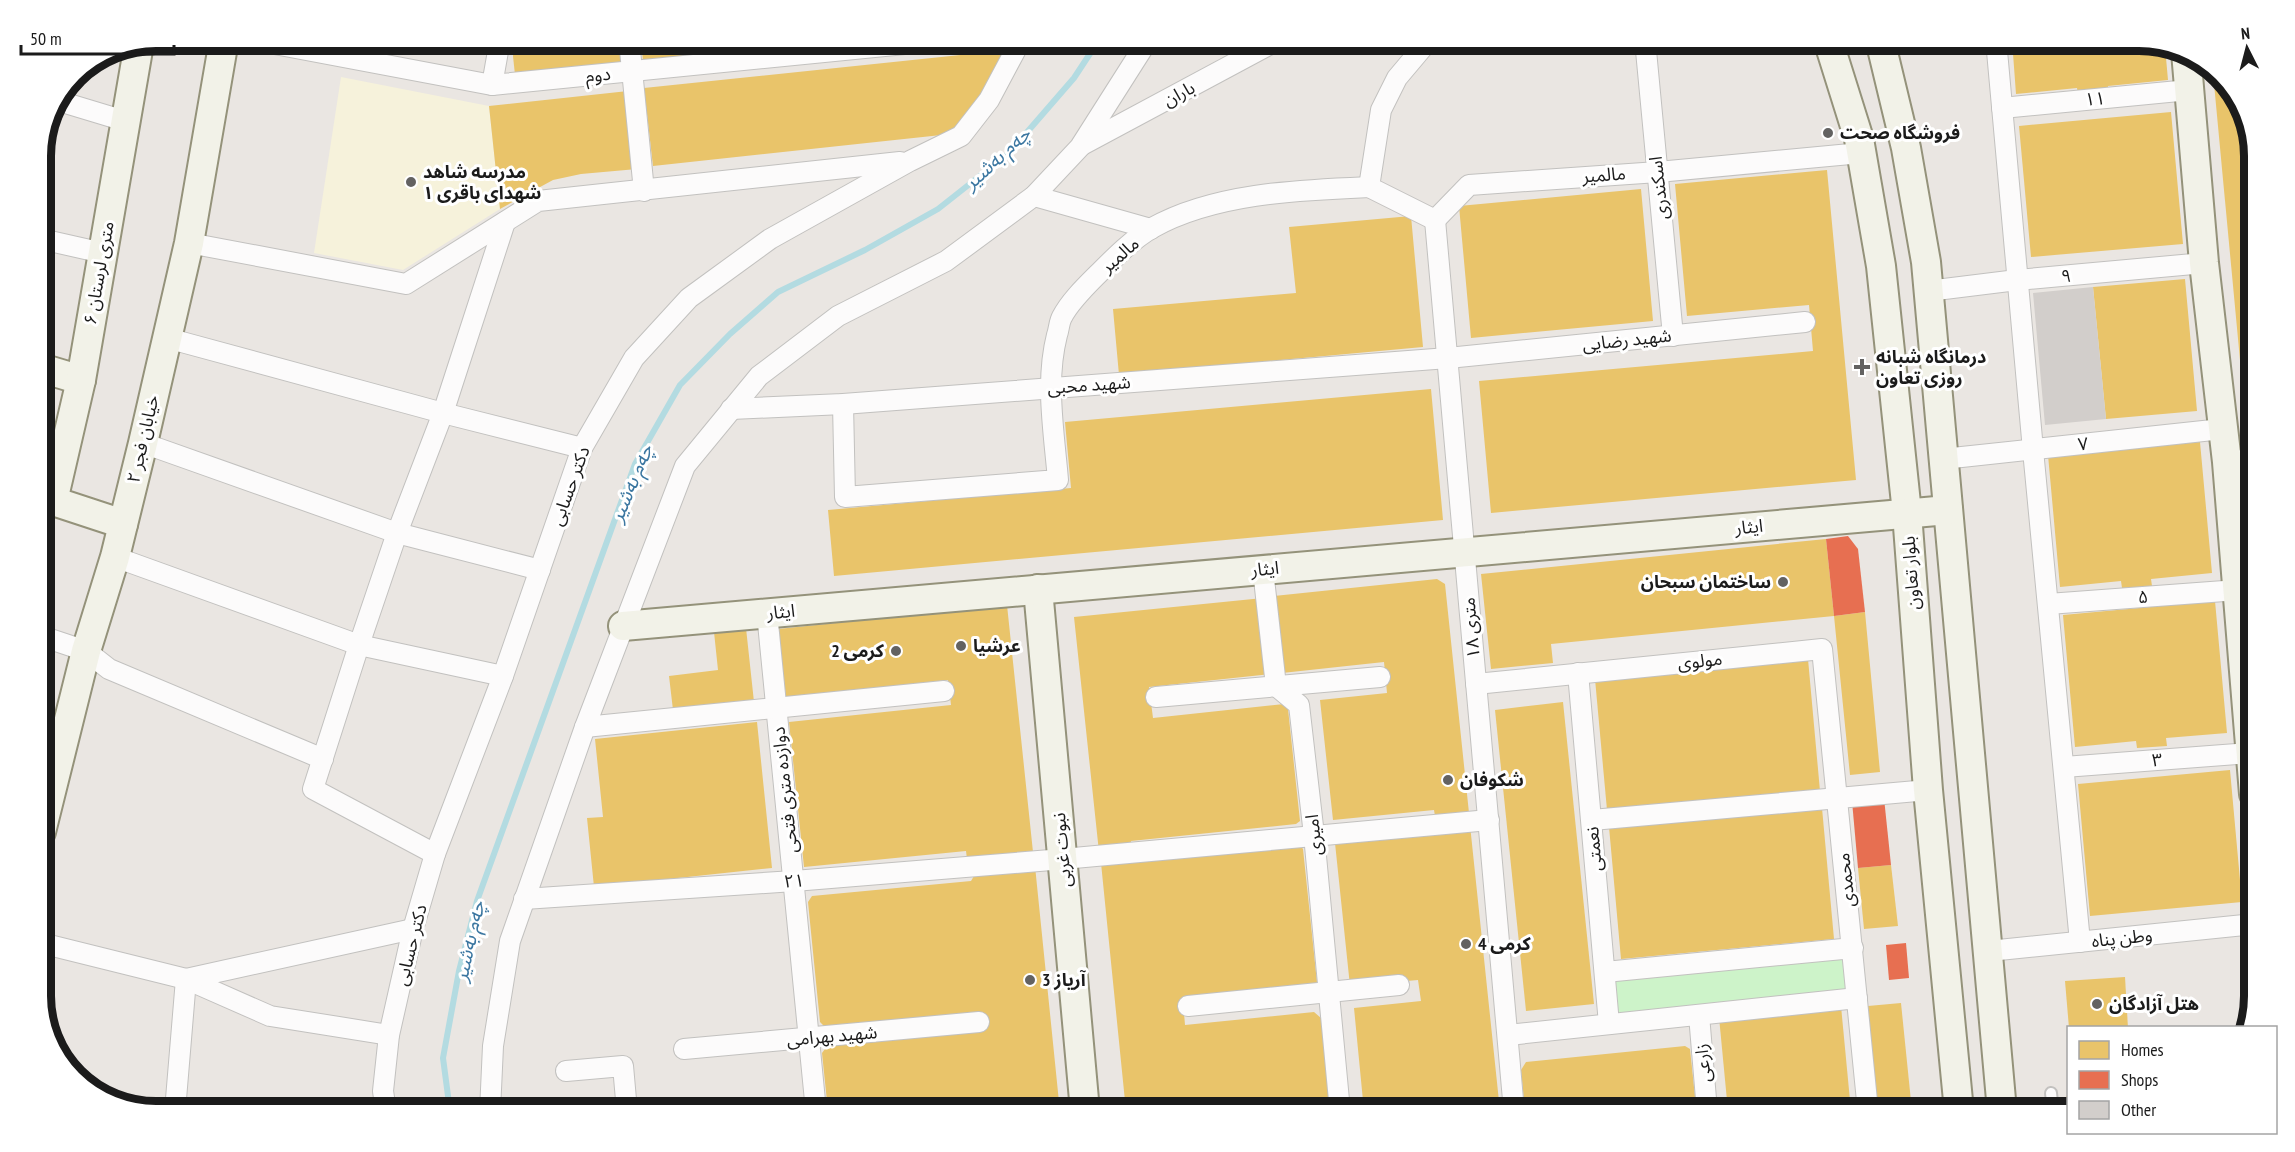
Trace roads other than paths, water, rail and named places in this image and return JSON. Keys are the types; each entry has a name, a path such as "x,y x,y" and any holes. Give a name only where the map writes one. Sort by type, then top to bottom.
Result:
{"street":[{"name":"خیابان فجر ۲","path":"51,792 86,651 115,557 143,443 189,243 222,51"},
{"name":"دوم","path":"312,51 492,85 834,51"},
{"path":"492,85 498,51"},
{"path":"630,51 644,191"},
{"name":"دکتر حسابی","path":"384,1101 383,1091 389,1035 413,929 435,854 502,676 582,448 634,358 689,298 770,239 910,161 962,136 989,100 1015,51"},
{"path":"490,1101 493,1046 510,940 585,727 685,466 759,376 838,316 946,261 1034,196 1080,147 1141,51"},
{"name":"باران","path":"1080,147 1258,51"},
{"path":"1369,187 1381,110 1397,78 1420,51"},
{"name":"اسکندری","path":"1646,51 1673,336"},
{"name":"بلوار تعاون","path":"1831,51 1861,153 1881,266 1907,513 1928,790 1958,1101"},
{"path":"1883,51 1906,148 1926,262 2001,1101"},
{"path":"1997,51 2080,942"},
{"name":"۶ متری لرستان","path":"123,525 53,501 81,380 137,53"},
{"path":"2188,64 2204,263 2222,429 2241,460 2238,590 2244,612"},
{"name":"۱۱","path":"2002,108 2189,90"},
{"path":"66,103 125,121"},
{"name":"مالمیر","path":"843,404 845,497 1058,480 1050,388 1054,347 1062,318 1086,286 1112,260 1151,229 1200,207 1312,189 1369,187 1435,220 1469,185 1658,172 1861,153"},
{"path":"189,243 406,284 538,201 910,161"},
{"path":"1034,196 1151,229"},
{"name":"۱۸ متری","path":"1435,220 1513,1101"},
{"path":"435,854 313,789 396,533 443,413 505,222"},
{"path":"51,242 103,253"},
{"name":"۹","path":"1928,291 2017,280 2204,263"},
{"name":"شهید رضایی","path":"1448,358 1805,322"},
{"path":"167,338 582,448"},
{"name":"شهید محبی","path":"731,409 843,404 1448,358"},
{"path":"51,371 81,380"},
{"name":"۷","path":"1944,459 2222,429"},
{"path":"143,443 396,533 540,570"},
{"name":"ایثار","path":"623,626 1948,510"},
{"path":"115,557 359,645 502,676"},
{"path":"1263,570 1276,686"},
{"name":"نبوت غربی","path":"1038,589 1084,1101"},
{"name":"۵","path":"2048,604 2238,590"},
{"name":"دوازده متری فتحی","path":"767,613 815,1101"},
{"path":"51,639 86,651 109,669 323,759"},
{"name":"مولوی","path":"1476,684 1822,649"},
{"name":"محمدی","path":"1822,649 1867,1101"},
{"name":"نعمتی","path":"1578,673 1609,1024"},
{"path":"1156,697 1380,677"},
{"name":"امیری","path":"1276,686 1299,705 1314,835 1339,1101"},
{"path":"585,727 944,691"},
{"name":"۳","path":"2064,767 2244,753"},
{"path":"1592,820 1928,790"},
{"name":"۲۱","path":"524,899 794,881 1063,859 1489,820"},
{"name":"وطن پناه","path":"1989,951 2244,925"},
{"path":"186,979 413,929"},
{"path":"51,945 186,979 270,1016 389,1035"},
{"path":"1605,972 1852,948"},
{"path":"177,1101 186,979"},
{"path":"1188,1006 1399,985"},
{"path":"1508,1035 1857,998"},
{"name":"زارعی","path":"1699,1015 1706,1101"},
{"name":"شهید بهرامی","path":"684,1049 979,1022"},
{"path":"566,1071 623,1066 626,1101"}],"lane":[{"path":"2051,1093 2052,1101"}],"waterway":[{"name":"چەم بەشیر","path":"449,1101 443,1058 459,971 477,901 635,464 680,385 730,334 778,292 865,250 938,209 1009,153 1074,78 1092,51"}],"place":[{"name":"فروشگاه صحت","path":"1828,133"},
{"name":"مدرسه شاهد شهدای باقری ۱","path":"411,182"},
{"name":"درمانگاه شبانه روزی تعاون","path":"1862,367"},
{"name":"ساختمان سبحان","path":"1783,582"},
{"name":"عرشیا","path":"961,646"},
{"name":"کرمی 2","path":"896,651"},
{"name":"شکوفان","path":"1448,780"},
{"name":"کرمی 4","path":"1466,944"},
{"name":"آریاز 3","path":"1030,980"},
{"name":"هتل آزادگان","path":"2097,1004"}]}
